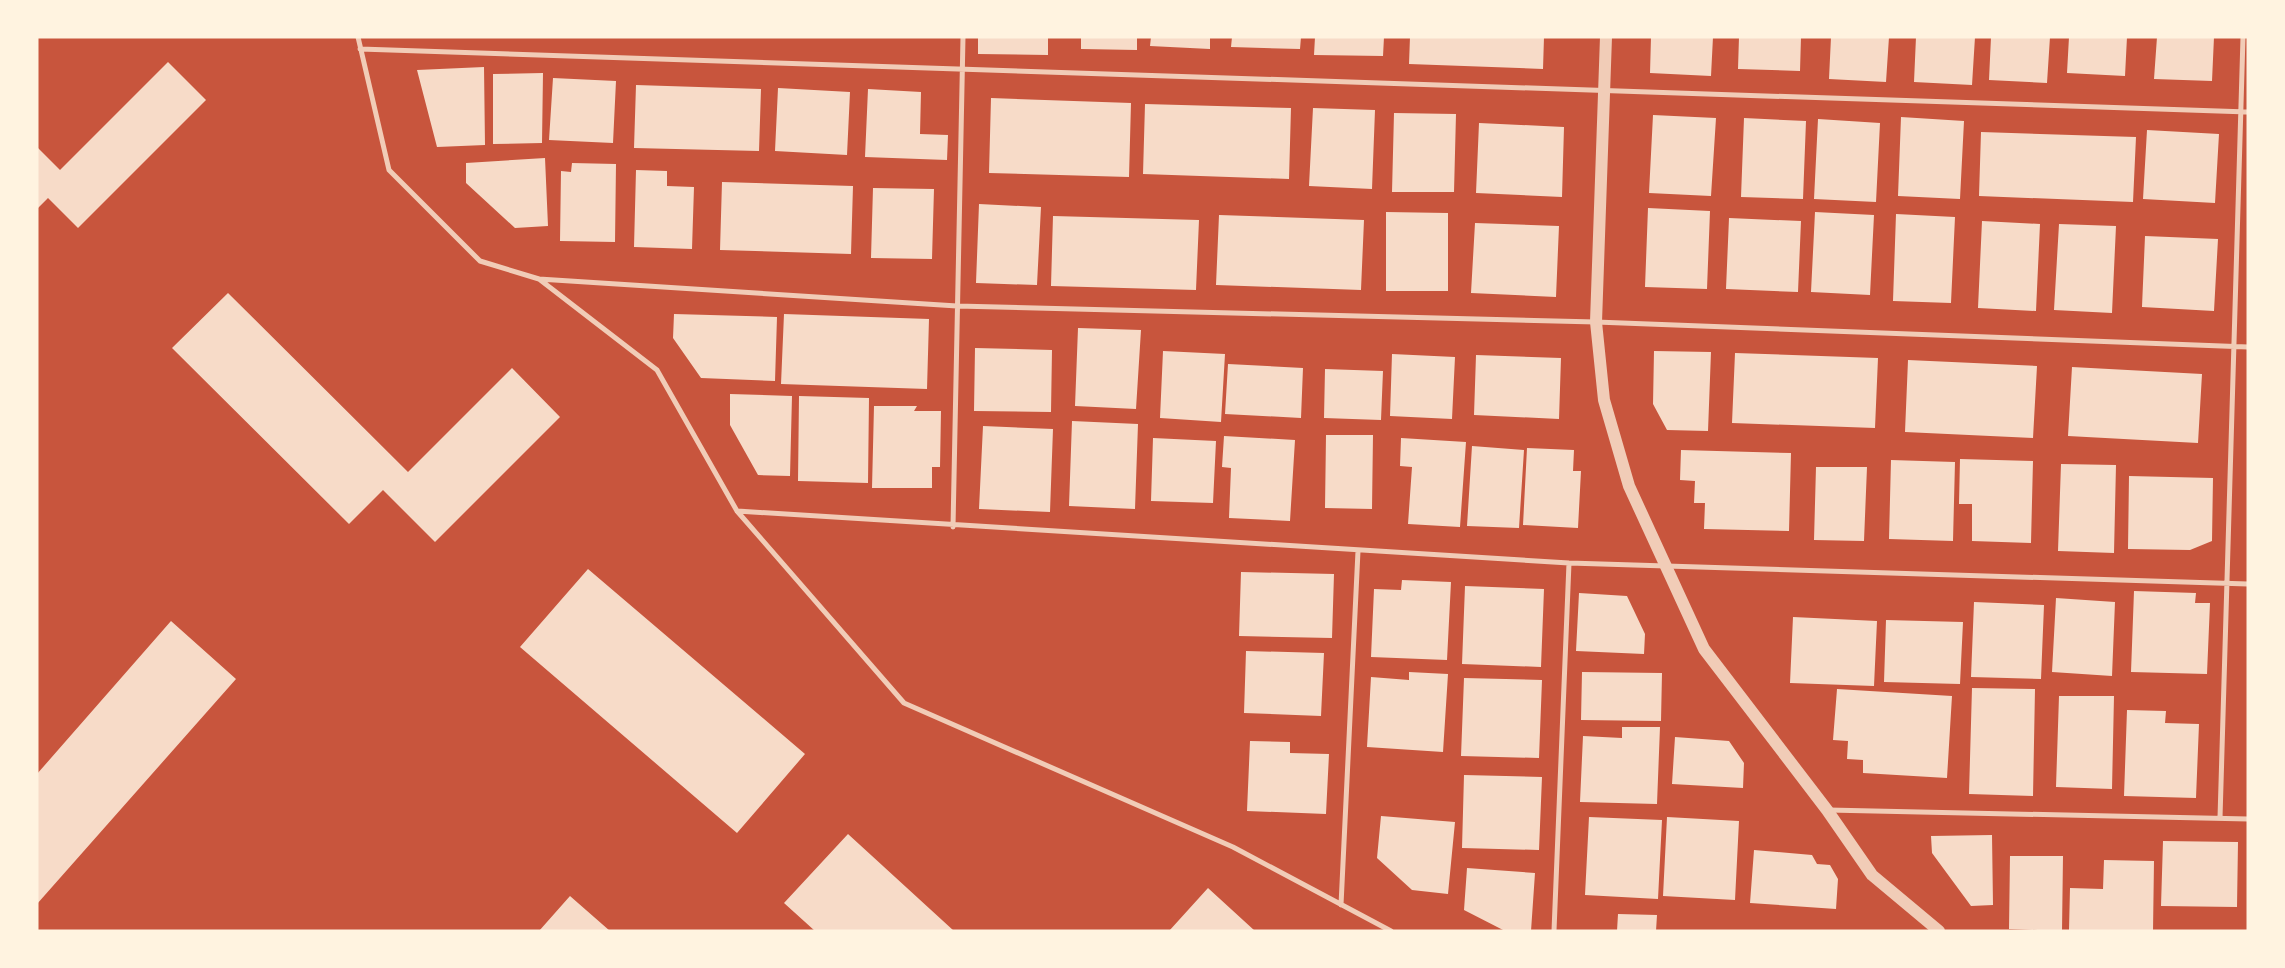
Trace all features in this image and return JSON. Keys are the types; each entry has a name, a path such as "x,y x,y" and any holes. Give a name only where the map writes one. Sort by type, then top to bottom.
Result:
{"street":[{"path":"1606,37 1596,321 1604,400 1629,486 1704,649 1827,810 1872,875 1939,931"}],"lane":[{"path":"358,37 389,170 480,261 539,279 957,306 1596,321 2248,347"},
{"path":"953,527 963,37"},
{"path":"2220,818 2234,346 2245,111 2243,37"},
{"path":"360,49 2245,111"},
{"path":"539,279 657,370 737,511 904,703 1233,847 1391,931"},
{"path":"737,511 953,527 1569,563 2248,584"},
{"path":"1341,905 1358,551"},
{"path":"1554,931 1569,563"},
{"path":"1827,810 2248,819"}],"building":[{"path":"978,37 1048,37 1048,55 978,54"},
{"path":"1081,37 1137,37 1137,50 1081,49"},
{"path":"1151,37 1210,37 1210,49 1150,46"},
{"path":"1232,37 1301,37 1300,49 1231,47"},
{"path":"1315,37 1384,37 1383,56 1314,55"},
{"path":"1410,37 1544,37 1543,69 1409,64"},
{"path":"1651,37 1713,37 1711,76 1650,73"},
{"path":"1739,37 1801,37 1800,71 1738,69"},
{"path":"1831,37 1889,37 1886,82 1829,79"},
{"path":"1916,37 1975,37 1972,85 1914,82"},
{"path":"1991,37 2050,37 2047,83 1989,80"},
{"path":"2069,37 2127,37 2125,76 2067,73"},
{"path":"2157,37 2214,37 2212,81 2154,79"},
{"path":"168,62 206,100 78,228 48,198 37,209 37,147 60,170"},
{"path":"484,67 485,145 437,147 417,70"},
{"path":"543,73 542,143 493,144 493,74"},
{"path":"553,78 616,81 613,143 549,140"},
{"path":"636,85 761,89 759,151 634,148"},
{"path":"778,88 850,92 847,155 775,151"},
{"path":"868,89 921,92 920,134 948,135 947,160 865,157"},
{"path":"991,98 1131,103 1129,177 989,173"},
{"path":"1145,104 1291,108 1289,179 1143,174"},
{"path":"1313,108 1375,110 1372,189 1309,186"},
{"path":"1394,113 1456,114 1454,192 1392,192"},
{"path":"1653,115 1716,118 1711,196 1649,193"},
{"path":"1901,117 1964,121 1960,199 1898,196"},
{"path":"1744,118 1806,121 1803,199 1741,197"},
{"path":"1818,119 1880,123 1876,202 1814,199"},
{"path":"1479,123 1564,127 1562,197 1476,193"},
{"path":"2147,130 2219,134 2215,203 2143,199"},
{"path":"1981,132 2136,137 2133,202 1979,196"},
{"path":"545,158 548,226 515,228 466,183 466,163"},
{"path":"572,163 616,164 615,242 560,241 561,171 571,172"},
{"path":"636,170 667,171 667,186 694,187 692,249 634,247"},
{"path":"722,182 853,186 851,254 720,250"},
{"path":"873,188 934,189 932,259 871,258"},
{"path":"979,204 1041,207 1037,285 976,283"},
{"path":"1648,208 1710,211 1707,289 1645,287"},
{"path":"1386,212 1448,213 1448,291 1386,291"},
{"path":"1815,212 1874,215 1870,295 1811,292"},
{"path":"1896,214 1955,217 1951,303 1893,301"},
{"path":"1219,215 1364,220 1361,290 1216,285"},
{"path":"1053,216 1199,220 1196,290 1051,286"},
{"path":"1729,218 1801,221 1798,292 1726,289"},
{"path":"1982,221 2040,224 2036,311 1978,308"},
{"path":"1475,223 1559,226 1556,297 1471,293"},
{"path":"2059,224 2116,226 2112,313 2054,310"},
{"path":"2145,236 2218,239 2214,311 2142,307"},
{"path":"228,293 408,472 512,368 560,417 435,542 383,490 349,524 172,348"},
{"path":"674,314 777,317 775,381 701,378 673,338"},
{"path":"784,314 929,319 927,389 781,384"},
{"path":"1078,328 1141,330 1136,409 1075,406"},
{"path":"975,348 1052,350 1051,412 974,411"},
{"path":"1163,351 1225,354 1221,422 1160,418"},
{"path":"1654,351 1711,352 1708,431 1667,430 1653,404"},
{"path":"1735,353 1878,358 1875,428 1732,423"},
{"path":"1392,354 1455,357 1452,419 1390,416"},
{"path":"1476,355 1561,358 1559,419 1474,415"},
{"path":"1908,360 2037,366 2033,438 1905,432"},
{"path":"1228,364 1303,368 1301,418 1225,414"},
{"path":"2072,367 2202,374 2198,443 2068,436"},
{"path":"1325,369 1383,371 1381,420 1324,418"},
{"path":"730,394 792,396 790,476 758,475 730,425"},
{"path":"799,396 869,398 868,483 798,481"},
{"path":"874,406 917,406 914,411 941,411 940,467 932,467 932,488 872,488"},
{"path":"1072,421 1138,424 1135,509 1069,506"},
{"path":"983,426 1053,429 1050,512 979,509"},
{"path":"1326,435 1373,435 1372,509 1325,508"},
{"path":"1224,436 1295,440 1290,521 1229,518 1231,468 1222,467"},
{"path":"1153,438 1216,441 1213,503 1151,501"},
{"path":"1401,438 1466,442 1460,527 1408,524 1412,467 1400,466"},
{"path":"1472,446 1524,450 1519,528 1467,526"},
{"path":"1527,448 1574,450 1573,471 1581,471 1578,528 1523,525"},
{"path":"1681,450 1791,453 1789,531 1704,529 1705,503 1694,503 1695,481 1680,480"},
{"path":"1960,459 2033,461 2031,543 1972,541 1972,504 1959,504"},
{"path":"1891,460 1955,462 1953,541 1889,539"},
{"path":"2061,464 2116,465 2114,553 2058,551"},
{"path":"1816,467 1867,467 1864,541 1814,540"},
{"path":"2129,476 2213,478 2212,541 2190,550 2128,549"},
{"path":"588,569 805,754 737,833 520,647"},
{"path":"1241,572 1334,574 1332,638 1239,636"},
{"path":"1402,580 1451,582 1447,660 1371,657 1374,589 1401,590"},
{"path":"1465,586 1544,589 1541,667 1462,664"},
{"path":"2134,591 2196,593 2195,603 2210,603 2207,674 2131,672"},
{"path":"1579,593 1627,596 1645,634 1644,654 1576,651"},
{"path":"2056,598 2115,602 2112,676 2052,672"},
{"path":"1974,602 2044,605 2041,679 1971,677"},
{"path":"1793,617 1877,621 1874,686 1790,683"},
{"path":"1886,620 1963,622 1960,684 1884,682"},
{"path":"171,621 236,679 37,904 37,774"},
{"path":"1246,651 1324,653 1321,716 1244,713"},
{"path":"1409,672 1448,674 1443,752 1367,747 1371,677 1409,680"},
{"path":"1582,672 1662,673 1661,721 1581,720"},
{"path":"1464,678 1542,680 1539,758 1461,756"},
{"path":"1972,688 2035,689 2033,796 1969,794"},
{"path":"1837,689 1952,696 1947,778 1863,773 1863,760 1847,759 1848,741 1833,740"},
{"path":"2059,696 2114,696 2112,789 2056,787"},
{"path":"2127,710 2166,711 2165,723 2199,724 2196,798 2124,796"},
{"path":"1622,727 1660,727 1657,804 1580,802 1583,736 1622,738"},
{"path":"1675,737 1729,741 1744,763 1743,788 1672,784"},
{"path":"1250,741 1290,742 1290,753 1329,754 1326,814 1247,811"},
{"path":"1464,775 1542,777 1539,850 1462,848"},
{"path":"1381,816 1455,822 1448,894 1412,890 1377,858"},
{"path":"1589,817 1662,820 1658,899 1585,895"},
{"path":"1667,817 1739,821 1735,900 1663,896"},
{"path":"848,834 954,931 815,931 784,903"},
{"path":"1992,835 1993,905 1971,906 1932,853 1931,836"},
{"path":"2163,841 2238,842 2237,907 2161,906"},
{"path":"1754,850 1812,855 1817,864 1830,865 1838,879 1836,909 1750,903"},
{"path":"2010,856 2063,856 2062,931 2009,929"},
{"path":"2104,860 2154,861 2153,931 2069,930 2070,888 2103,889"},
{"path":"1467,868 1535,873 1531,931 1505,931 1464,910"},
{"path":"1208,888 1255,931 1169,931"},
{"path":"570,896 610,931 539,931"},
{"path":"1618,914 1657,915 1656,931 1617,931"}]}
